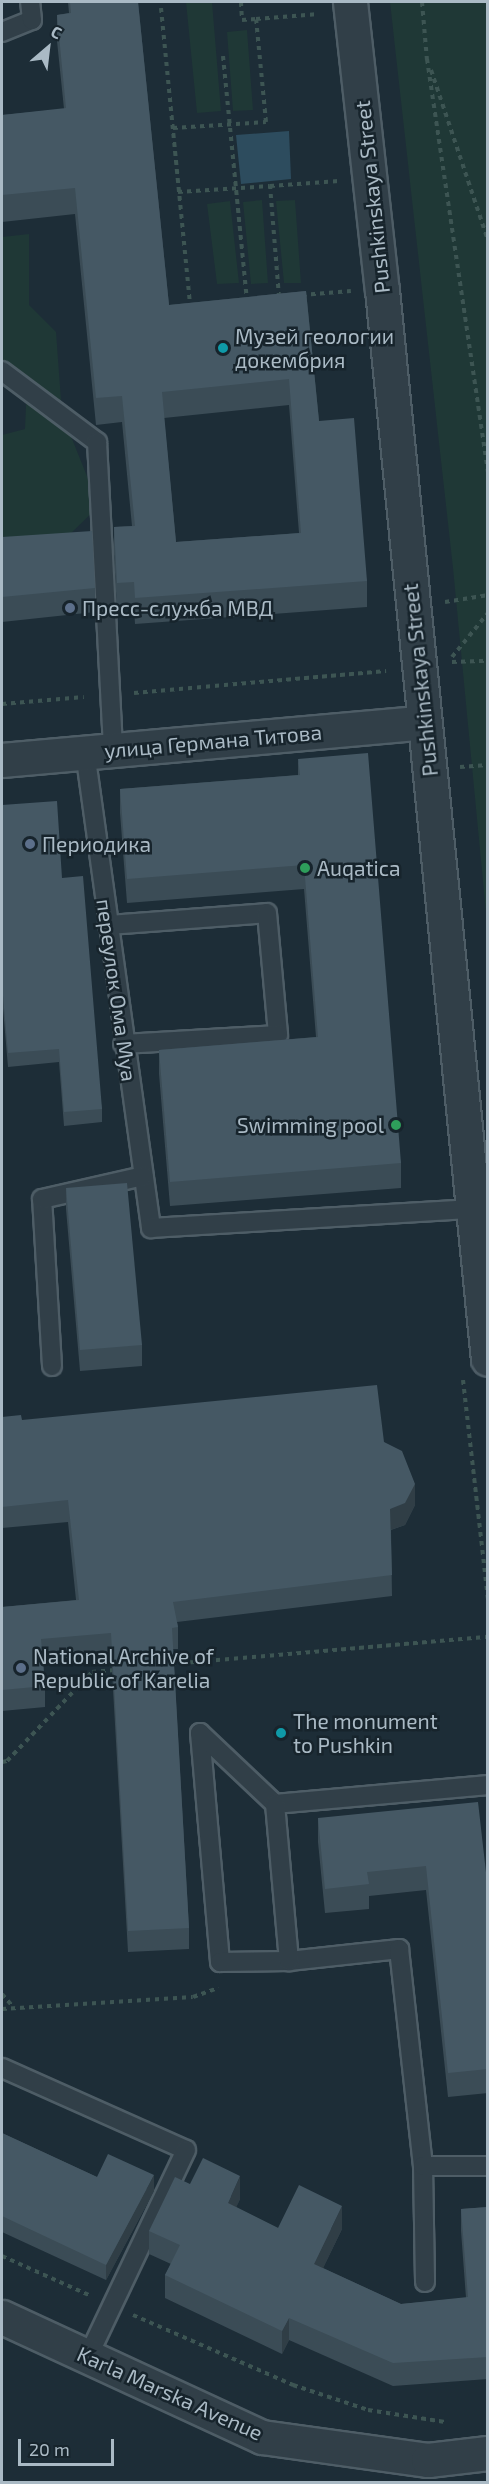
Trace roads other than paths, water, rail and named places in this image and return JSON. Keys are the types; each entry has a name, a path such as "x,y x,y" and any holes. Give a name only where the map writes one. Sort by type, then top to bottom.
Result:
{"street":[{"name":"Pushkinskaya Street","path":"331,8 382,290 472,1209 475,1368"},
{"name":"улица Германа Титова","path":"2,760 424,722"},
{"name":"Karla Marska Avenue","path":"2,2317 262,2437 428,2460 488,2453"}],"lane":[{"path":"2,32 32,20 30,2"},
{"name":"переулок Ома Муа","path":"2,370 97,442 109,696 99,751 108,926 151,1228 472,1209"},
{"path":"108,926 267,913 278,1035 123,1044"},
{"path":"52,1366 42,1199 143,1176"},
{"path":"289,1961 275,1804 200,1733 220,1962 289,1961 399,1949 423,2166 425,2282"},
{"path":"275,1804 488,1785"},
{"path":"2,2068 186,2150 110,2305 88,2356"},
{"path":"423,2166 488,2166"}],"water":[{"path":"289,131 291,179 241,184 236,135"}],"place":[{"name":"Музей геологии докембрия","path":"223,348"},
{"name":"Пресс-служба МВД","path":"70,608"},
{"name":"Периодика","path":"30,844"},
{"name":"Auqatica","path":"305,868"},
{"name":"Swimming pool","path":"396,1125"},
{"name":"National Archive of Republic of Karelia","path":"21,1668"},
{"name":"The monument to Pushkin","path":"281,1733"}]}
